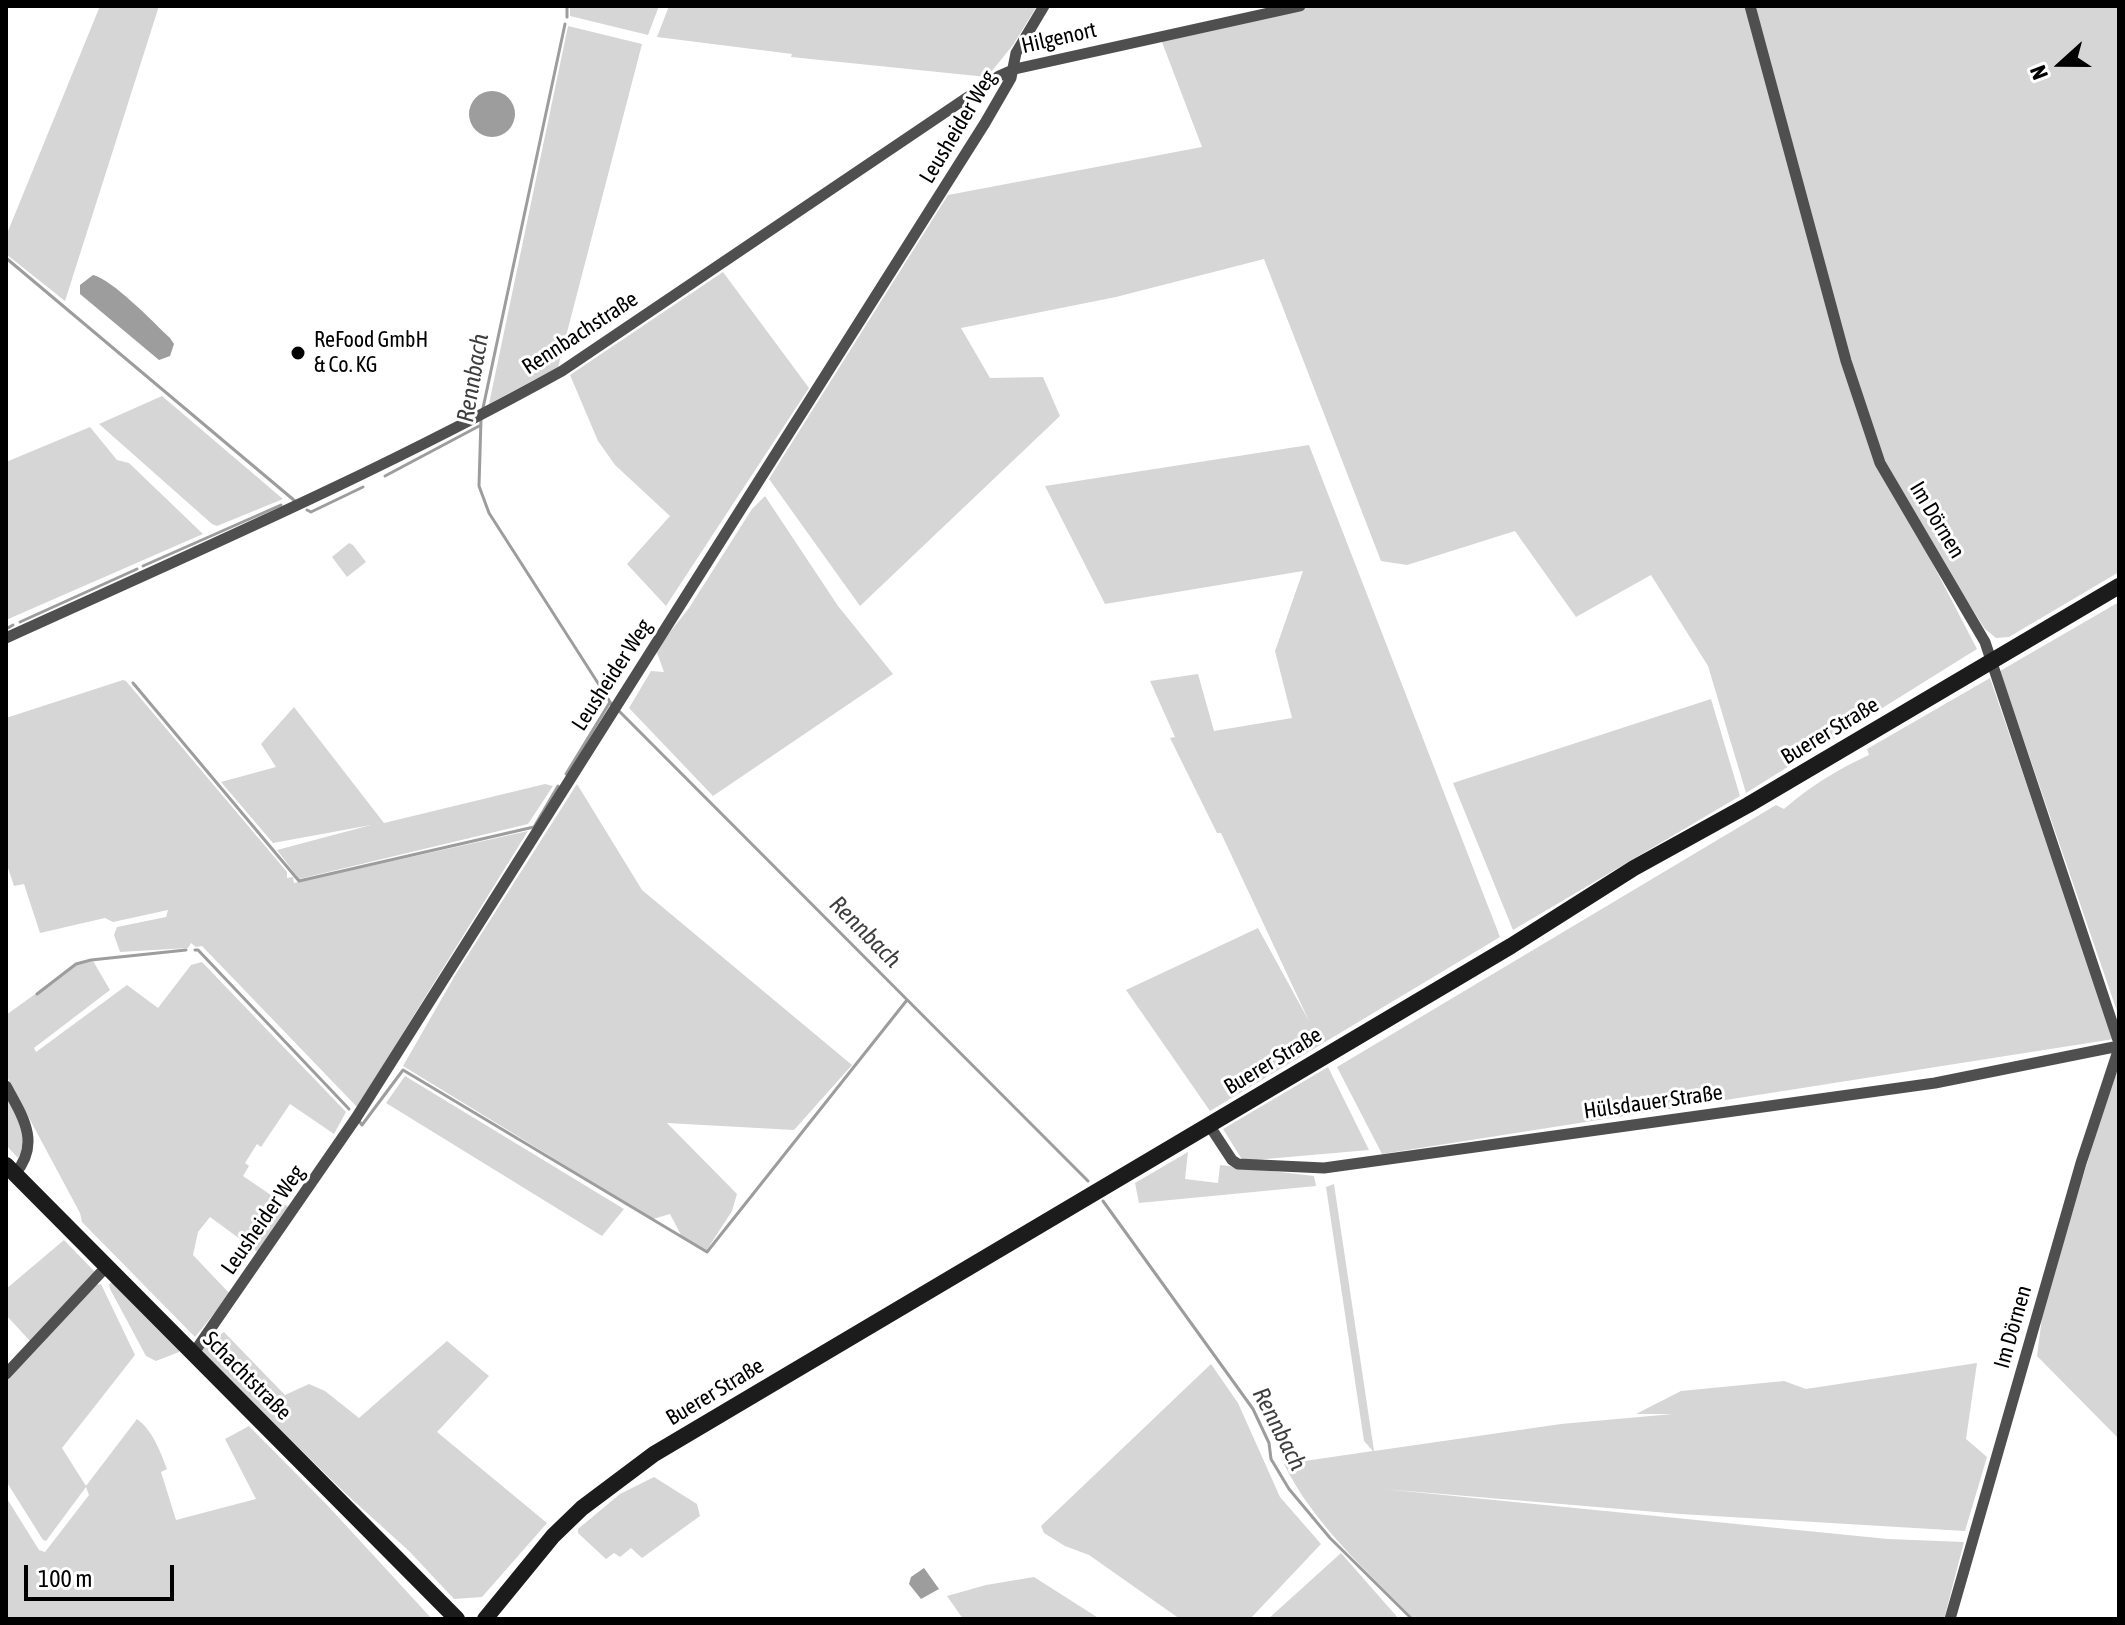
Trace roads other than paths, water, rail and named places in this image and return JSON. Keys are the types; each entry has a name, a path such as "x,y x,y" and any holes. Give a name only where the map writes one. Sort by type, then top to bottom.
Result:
{"main road":[{"name":"Buerer Straße","path":"485,1619 553,1536 591,1501 654,1454 1511,946 1634,868 1758,800 2119,586"},
{"name":"Schachtstraße","path":"11,1170 457,1619"}],"street":[{"name":"Leusheider Weg","path":"193,1354 335,1151 447,977 950,179 1015,69 1016,53 1044,6"},
{"name":"Hilgenort","path":"1015,69 1300,6"},
{"name":"Im Dörnen","path":"1750,6 1846,361 1880,463 1985,642 2119,1046 2081,1163 1950,1619"},
{"name":"Rennbachstraße","path":"6,638 355,479 562,371 999,76 1015,69"},
{"name":"Hülsdauer Straße","path":"1209,1125 1232,1160 1238,1164 1324,1168 1935,1083 2119,1046"},
{"path":"6,1086 21,1114 29,1142 26,1161 11,1170"},
{"path":"6,1374 107,1266"}],"waterway":[{"path":"567,6 567,17"},
{"name":"Rennbach","path":"483,408 565,24"},
{"path":"6,258 295,501"},
{"name":"Rennbach","path":"481,419 479,486 489,513 612,705"},
{"path":"385,476 481,425"},
{"path":"307,510 311,512 363,487"},
{"path":"143,566 281,505"},
{"path":"20,622 137,569"},
{"path":"6,629 13,625"},
{"path":"133,683 299,881 534,827 558,786"},
{"path":"566,774 610,702"},
{"name":"Rennbach","path":"617,709 1088,1181"},
{"path":"37,994 76,964 186,950"},
{"path":"195,950 349,1109"},
{"path":"359,1121 362,1125 403,1070 707,1252 907,1000"},
{"name":"Rennbach","path":"1103,1201 1253,1409 1269,1443 1271,1459 1289,1489 1330,1538 1412,1619"}],"place":[{"name":"ReFood GmbH & Co. KG","path":"298,353"}]}
